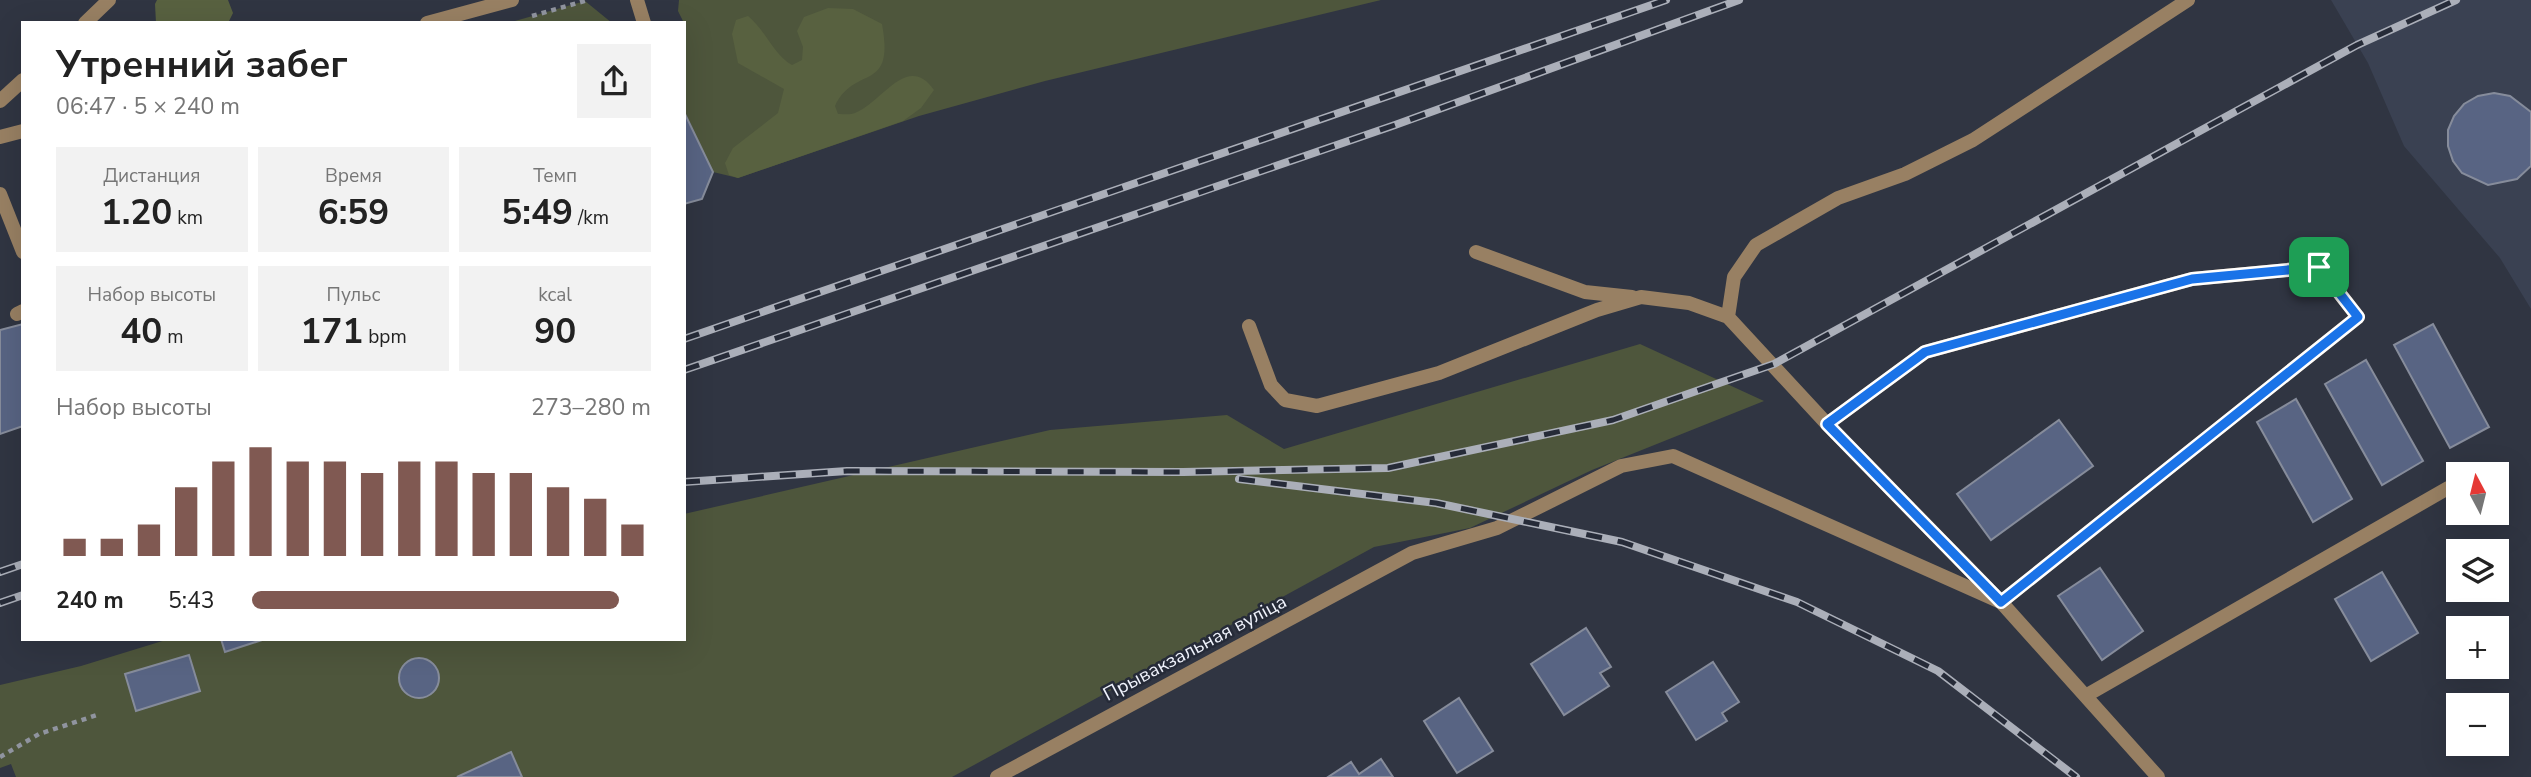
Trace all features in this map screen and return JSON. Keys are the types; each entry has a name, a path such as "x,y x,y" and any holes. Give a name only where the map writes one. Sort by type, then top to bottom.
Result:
{"street":[{"path":"87,21 109,0"},
{"path":"434,21 512,0"},
{"path":"637,0 643,21"},
{"path":"1728,317 1734,277 1756,245 1838,198 1905,174 1973,140 2188,0"},
{"path":"0,101 21,82"},
{"path":"0,137 21,132"},
{"path":"0,194 21,247"},
{"path":"1476,252 1585,292 1689,303 1728,317 1827,424 2001,602 2158,777"},
{"path":"1827,424 1925,352 2192,279 2319,267 2358,317 2001,602"},
{"path":"1249,326 1271,385 1285,400 1317,406 1439,373 1597,310 1641,298"},
{"name":"Прывакзальная вуліца","path":"997,777 1412,553 1497,528 1621,466 1673,457 2001,602"},
{"path":"2087,695 2446,489"}],"path":[{"path":"521,19 589,0"},
{"path":"0,757 39,734 97,716"}],"shaded area":[{"path":"2331,0 2531,0 2531,309 2500,258 2404,146 2368,63"}],"green space":[{"path":"157,0 228,0 233,13 229,21 156,21"},
{"path":"679,0 1381,0 1045,81 919,116 738,178 713,172 686,114 686,21 683,21 678,11"},
{"path":"585,1 610,21 515,21"},
{"path":"828,8 853,9 882,24 885,46 878,70 843,93 835,106 838,114 853,114 865,108 894,83 904,78 914,76 924,80 934,90 921,108 903,121 738,178 729,175 725,163 733,148 778,113 784,89 738,63 732,34 736,20 748,16 780,55 792,65 802,60 803,47 797,31 804,17"},
{"path":"1640,344 1764,401 1592,470 1470,528 1374,547 952,777 16,777 11,764 0,768 0,685 81,666 162,641 686,641 686,514 1050,430 1227,415 1284,449"}],"building":[{"path":"2494,93 2510,96 2531,112 2531,166 2517,179 2488,185 2462,173 2453,161 2448,146 2448,130 2454,116 2464,104 2478,96"},
{"path":"686,116 713,172 702,199 686,203"},
{"path":"2433,324 2489,427 2450,448 2394,345"},
{"path":"21,325 21,427 0,434 0,330"},
{"path":"2366,360 2423,461 2382,485 2325,384"},
{"path":"2296,399 2352,499 2313,522 2257,422"},
{"path":"2059,420 2093,466 1991,540 1957,494"},
{"path":"2100,568 2143,631 2102,660 2058,596"},
{"path":"2382,572 2418,633 2371,661 2335,599"},
{"path":"1586,628 1611,667 1600,673 1609,686 1564,715 1531,664"},
{"path":"222,641 259,641 225,652"},
{"path":"189,655 200,691 136,711 125,674"},
{"path":"419,658 427,659 433,664 438,670 438,686 433,692 427,697 419,698 411,697 405,692 400,686 399,678 400,670 405,664 411,659"},
{"path":"1713,662 1739,702 1722,713 1727,721 1696,740 1666,692"},
{"path":"1459,698 1493,751 1457,773 1424,721"},
{"path":"511,752 522,777 457,777"},
{"path":"1381,759 1393,777 1328,777 1351,762 1359,774"}],"railway":[{"path":"686,338 1666,0"},
{"path":"686,369 1395,125 1739,0"},
{"path":"686,482 847,471 1183,472 1388,468 1613,420 1774,364 2357,45 2456,0"},
{"path":"1239,479 1436,503 1622,542 1797,602 1938,671 2076,777"},
{"path":"0,572 21,565"},
{"path":"0,603 21,596"}],"route":[{"path":"2319,267 2358,317 2001,602 1827,424 1925,352 2192,279 2319,267"}]}
